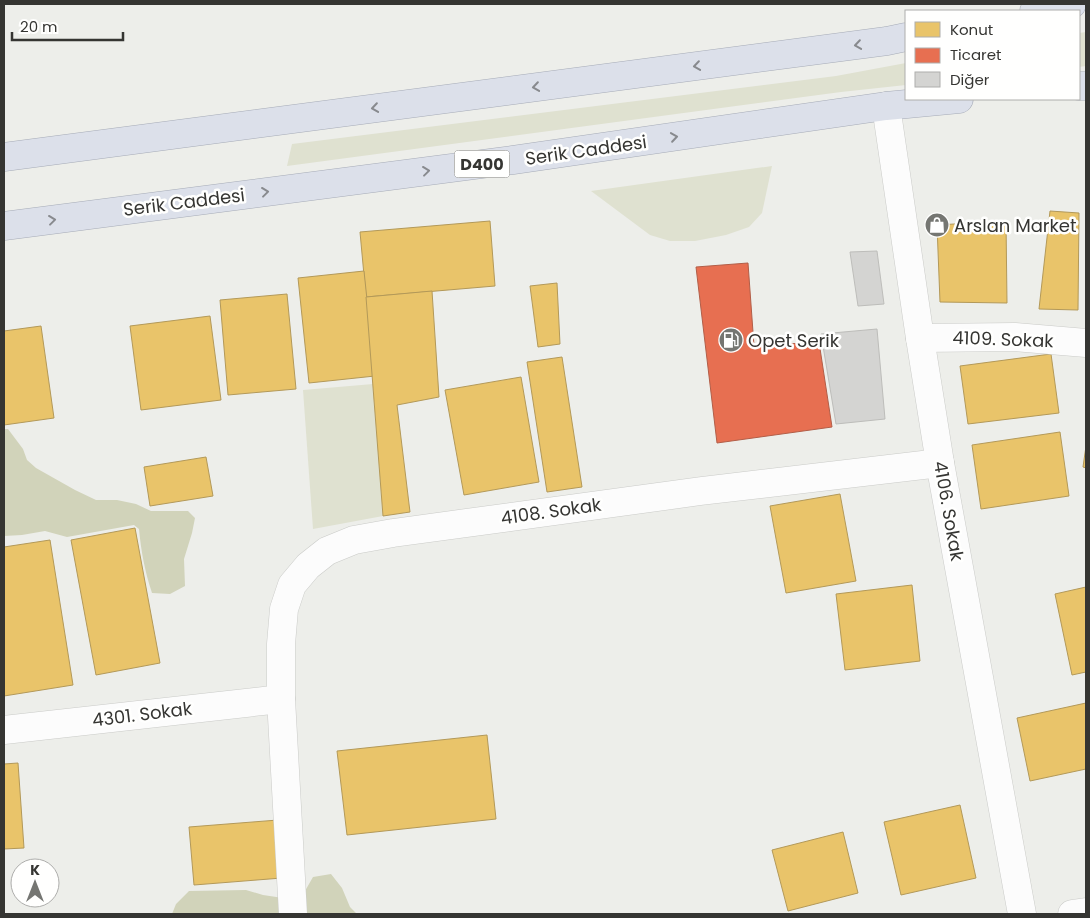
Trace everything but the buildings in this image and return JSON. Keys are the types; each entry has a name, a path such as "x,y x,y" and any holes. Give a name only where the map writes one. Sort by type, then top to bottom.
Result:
{"highway":[{"path":"1039,10 1072,4"},
{"path":"4,157 867,44 905,37"},
{"name":"Serik Caddesi","path":"4,226 513,160 886,106 949,100"}],"street":[{"name":"4106. Sokak","path":"886,106 940,463 1022,914"},
{"name":"4109. Sokak","path":"920,338 1016,337 1086,343"},
{"name":"4108. Sokak","path":"293,914 281,699 280,644 284,609 292,585 308,566 327,551 354,540 402,532 701,491 940,463"},
{"name":"4301. Sokak","path":"4,730 281,699"},
{"path":"1072,914 1086,912"}],"green space":[{"path":"1086,32 1086,66 1080,67 1080,33"},
{"path":"905,63 905,85 287,166 292,144 836,76"},
{"path":"772,166 762,213 749,227 726,235 695,241 670,241 650,235 591,191"},
{"path":"373,384 383,516 313,529 303,390"},
{"path":"4,429 8,429 23,449 27,460 36,468 96,500 117,500 136,504 151,511 188,511 195,518 184,559 185,586 170,594 152,593 147,577 139,529 134,525 67,537 45,531 4,536"},
{"path":"331,874 342,888 350,907 357,914 172,914 176,904 189,891 246,890 283,898 301,898 313,877"}],"place":[{"name":"Arslan Market","path":"937,225"},
{"name":"Opet Serik","path":"731,340"}]}
